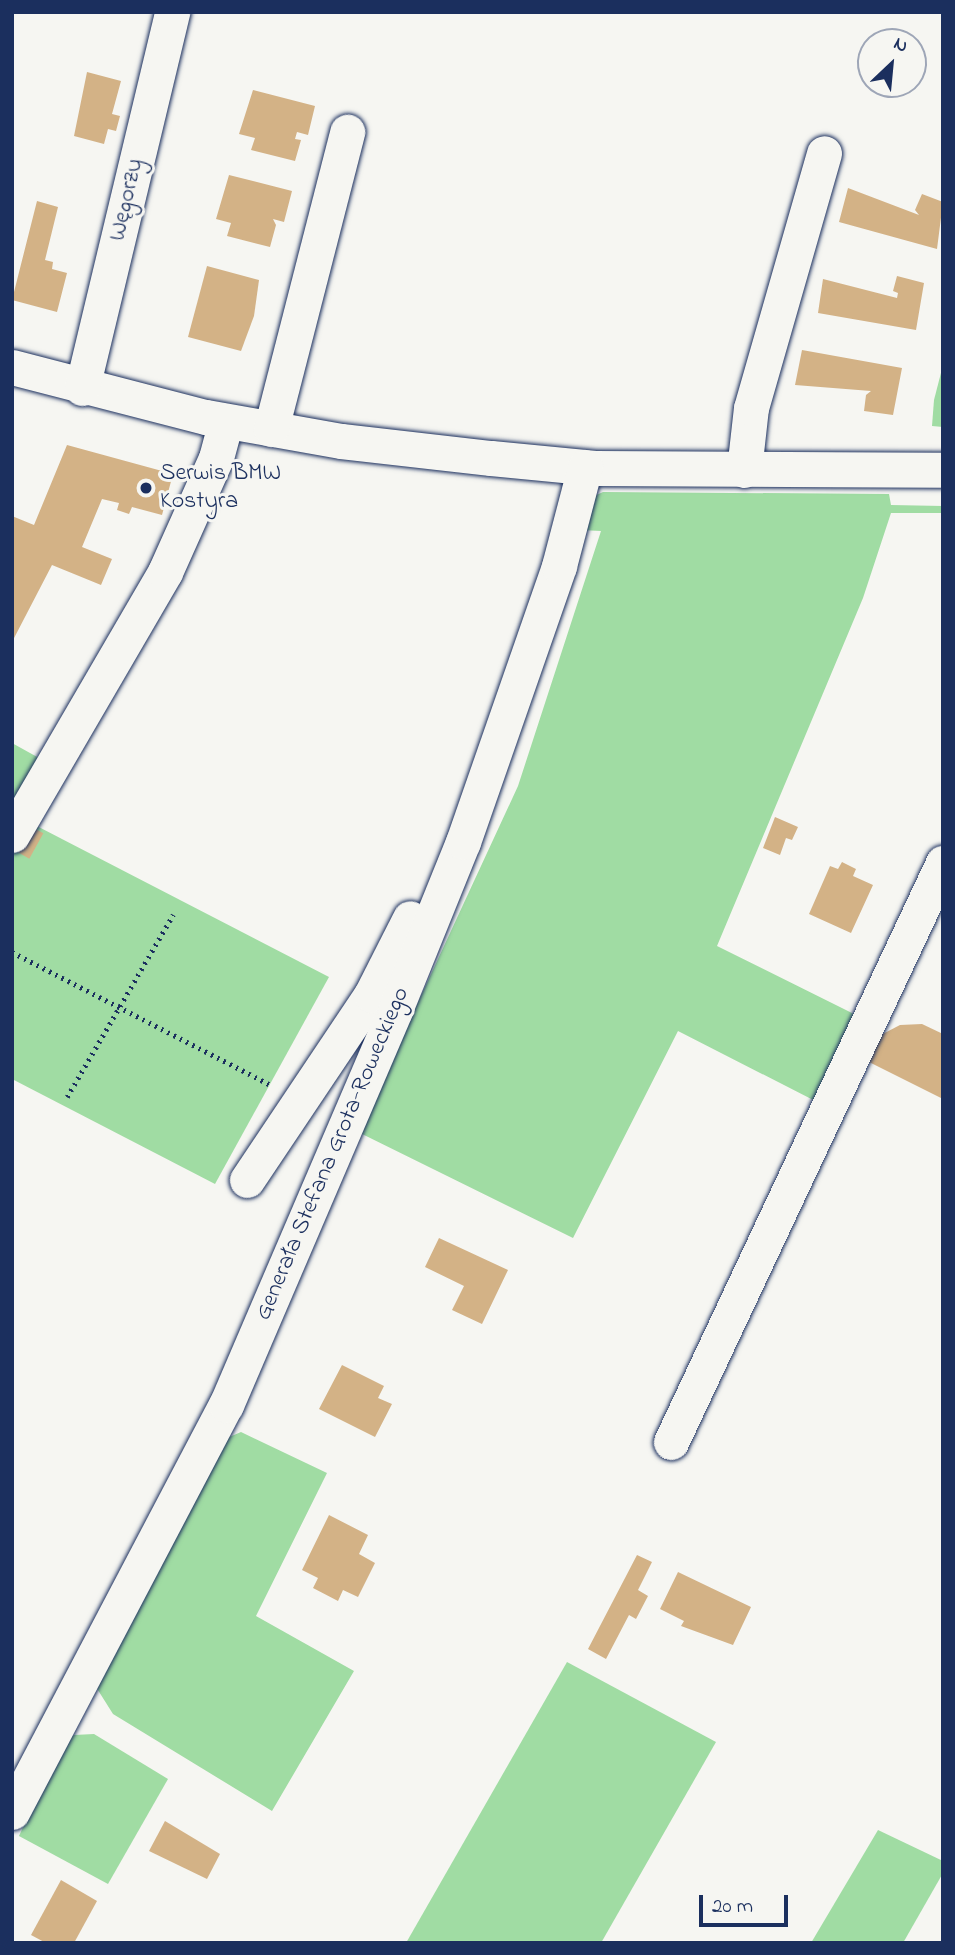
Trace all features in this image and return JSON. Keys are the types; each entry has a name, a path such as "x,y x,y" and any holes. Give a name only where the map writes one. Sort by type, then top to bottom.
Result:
{"street":[{"name":"Węgorzy","path":"82,388 172,12"},
{"path":"271,429 347,132"},
{"path":"744,470 751,408 824,153"},
{"path":"12,367 82,388 226,421 341,441 585,467 943,470"},
{"path":"12,835 164,572 216,458 226,421"},
{"name":"Generała Stefana Grota-Roweckiego","path":"12,1812 226,1405 395,1010 463,842 559,566 585,467"},
{"path":"247,1180 371,995 487,769"},
{"path":"671,1442 943,863"}],"path":[{"path":"67,1097 173,915"},
{"path":"12,953 301,1100"}],"green space":[{"path":"943,365 943,427 932,426 934,400"},
{"path":"603,492 889,494 891,505 943,506 943,513 891,513 863,598 717,946 862,1018 823,1105 678,1031 573,1238 358,1132 518,786 601,531 580,530 592,497"},
{"path":"12,743 39,758 12,807"},
{"path":"31,823 329,977 215,1184 12,1079 12,856"},
{"path":"241,1432 327,1473 256,1616 354,1671 272,1811 113,1714 96,1687 227,1438"},
{"path":"567,1662 716,1742 601,1943 406,1943"},
{"path":"94,1734 168,1779 108,1884 19,1836 61,1744 74,1735"},
{"path":"878,1830 943,1861 943,1873 903,1943 811,1943"}],"building":[{"path":"87,72 121,81 112,114 120,116 116,131 108,129 104,144 74,136"},
{"path":"253,90 315,106 308,135 297,132 295,139 301,140 295,161 251,150 255,138 239,134"},
{"path":"229,175 292,191 284,222 273,219 276,225 270,247 227,236 231,223 216,219"},
{"path":"848,188 919,215 915,210 922,194 943,202 937,249 839,222"},
{"path":"37,201 58,207 45,260 53,262 52,269 67,273 57,312 12,300"},
{"path":"207,266 259,280 254,316 241,351 188,337"},
{"path":"897,276 924,283 916,330 818,313 823,279 897,298 898,293 893,291"},
{"path":"802,350 902,368 893,415 864,411 866,395 871,391 795,385"},
{"path":"67,445 173,474 162,515 132,507 129,514 117,510 119,503 102,499 82,547 112,559 101,585 52,565 12,642 12,516 34,525"},
{"path":"775,817 798,827 792,840 786,838 780,855 763,848"},
{"path":"32,827 43,833 29,859 18,852"},
{"path":"842,862 856,869 853,876 873,885 851,933 809,914 830,866 838,869"},
{"path":"922,1024 943,1034 943,1099 865,1060 875,1038 900,1025"},
{"path":"439,1238 508,1270 482,1324 452,1310 464,1286 425,1267"},
{"path":"342,1365 384,1386 378,1398 392,1404 375,1437 319,1409"},
{"path":"329,1515 368,1535 359,1554 375,1563 358,1597 343,1590 338,1601 313,1588 318,1578 302,1570"},
{"path":"637,1555 652,1562 638,1590 648,1596 636,1619 629,1615 606,1659 588,1649"},
{"path":"678,1572 751,1607 733,1645 681,1626 684,1621 660,1609"},
{"path":"165,1821 220,1854 207,1879 149,1851"},
{"path":"61,1880 97,1901 74,1943 46,1943 31,1935"}],"place":[{"name":"Serwis BMW Kostyra","path":"146,488"}]}
